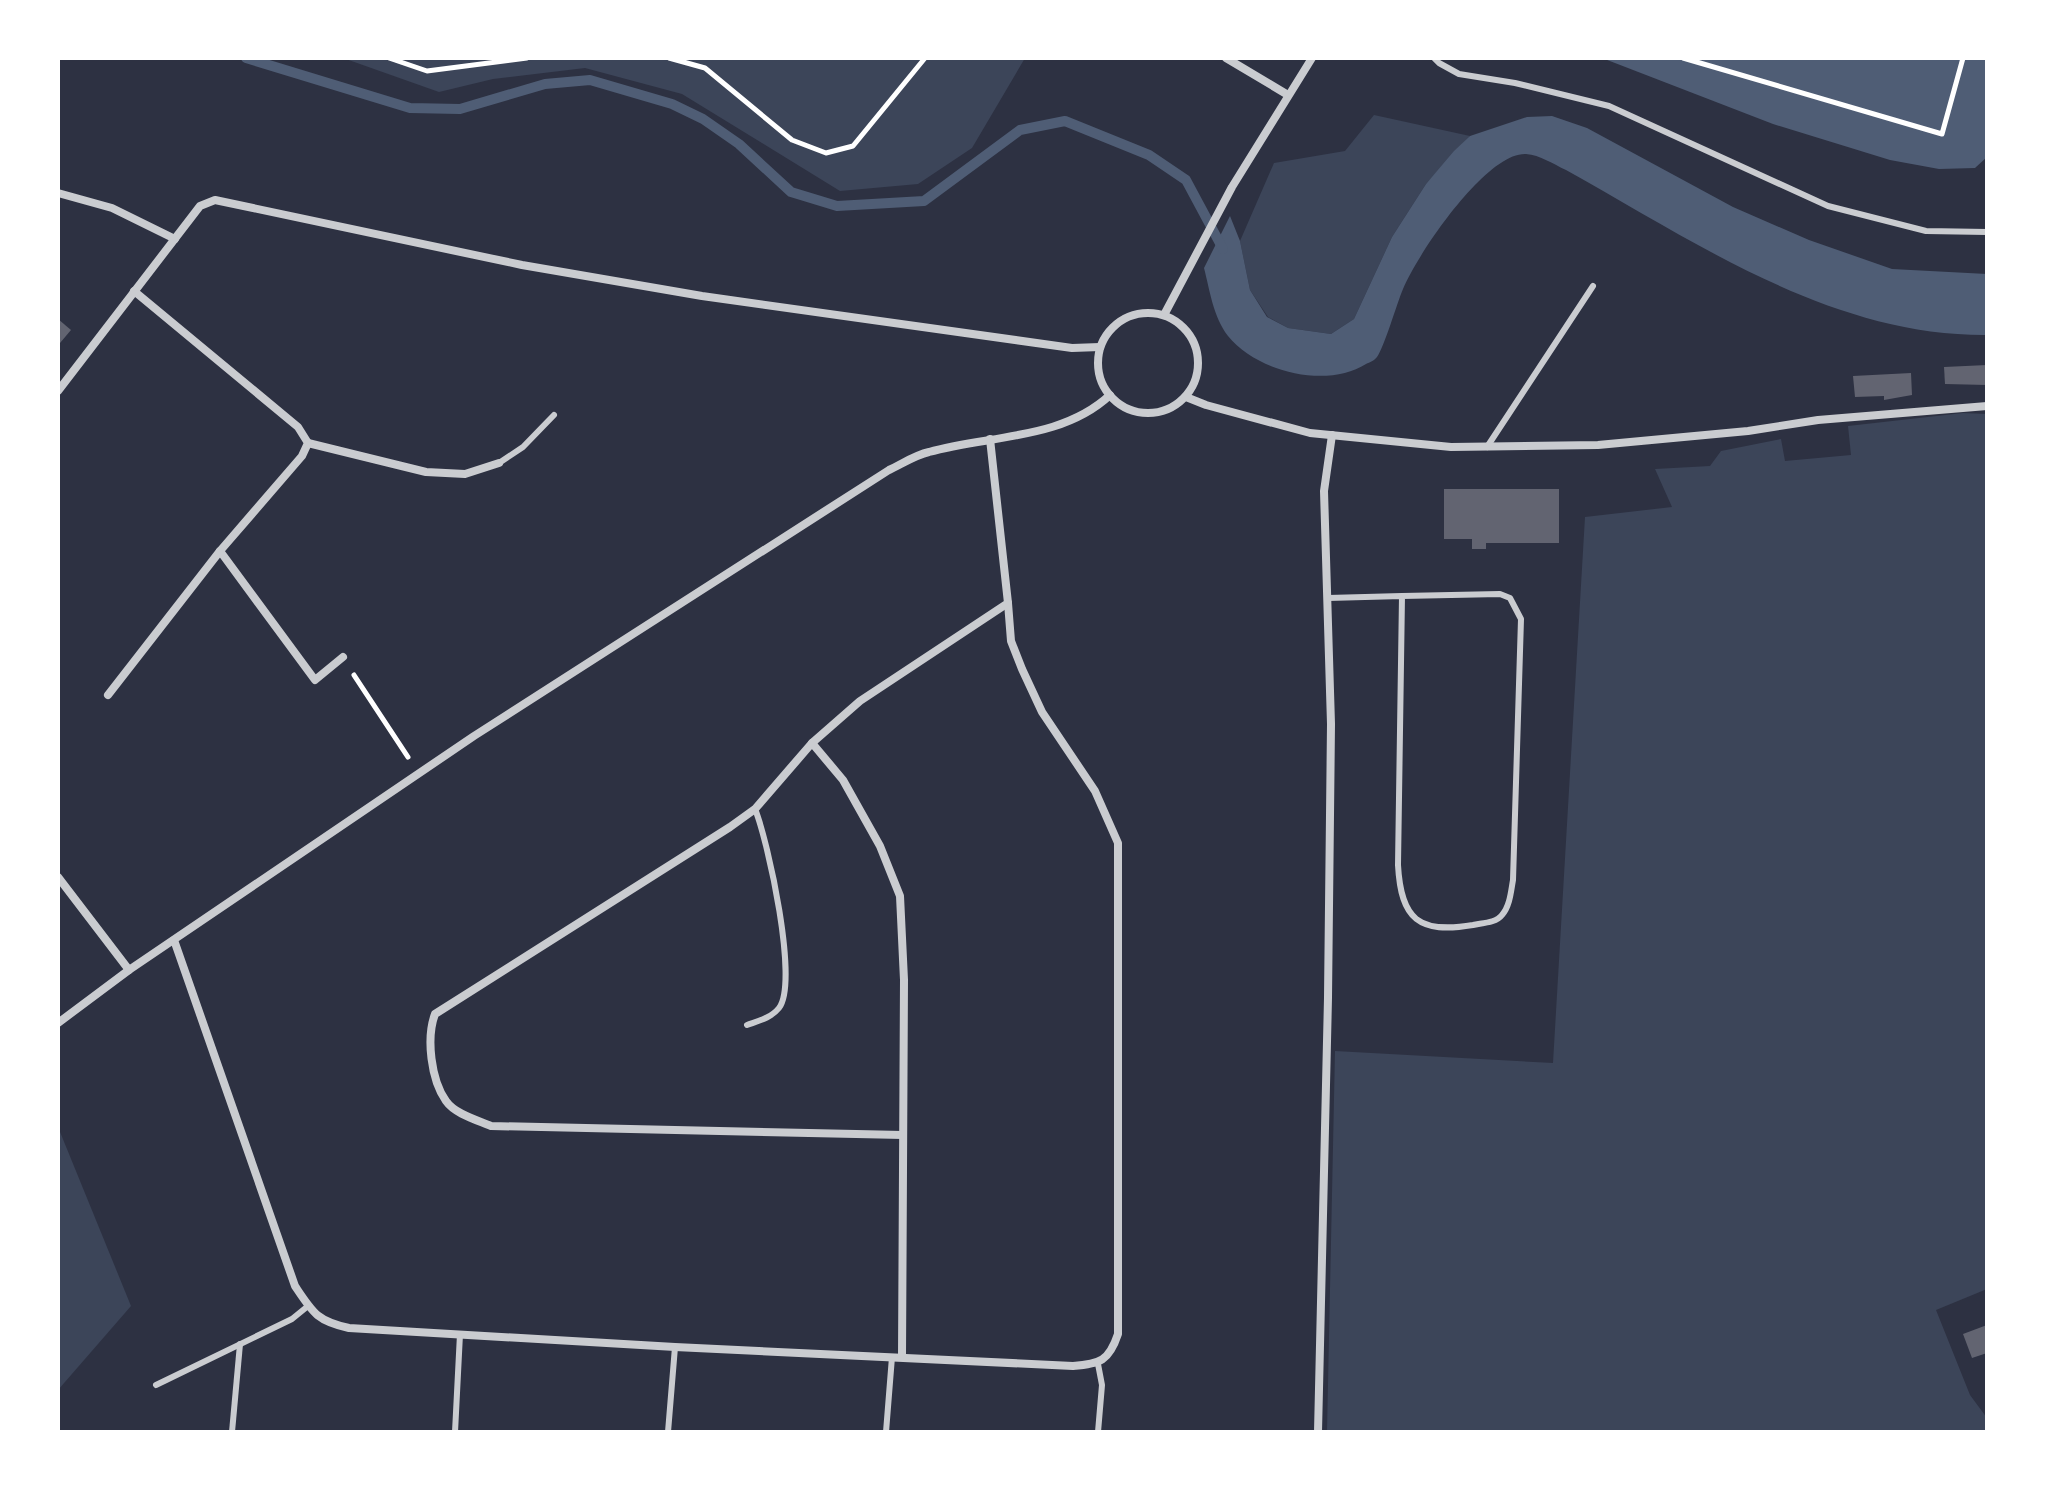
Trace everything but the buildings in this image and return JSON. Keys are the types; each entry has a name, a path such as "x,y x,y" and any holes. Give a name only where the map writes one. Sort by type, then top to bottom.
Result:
{"street":[{"path":"1226,58 1288,95"},
{"path":"1164,315 1232,187 1312,58"},
{"path":"58,193 112,208 175,239"},
{"path":"58,391 200,206 215,200 522,265 702,296 1056,346 1100,347"},
{"path":"134,291 298,427 308,443 426,472 465,474 499,463"},
{"path":"1145,313 1164,315 1181,325 1194,341 1199,360 1196,379 1186,397 1171,408 1151,414 1132,411 1115,402 1103,386 1098,367 1100,347 1110,330 1125,318 1145,313"},
{"path":"58,1023 129,970 514,711 889,470 926,452 1048,428 1097,407 1110,395"},
{"path":"1186,397 1310,433 1451,447 1598,445 1748,431 1818,420 1987,406"},
{"path":"1318,1432 1331,724 1324,491 1332,435"},
{"path":"174,940 295,1286 308,1306 325,1323 349,1328 675,1347 1073,1366 1098,1364 1113,1350 1118,1334 1118,843 1095,791 1042,712 1011,641 990,439"},
{"path":"108,695 220,551 302,456 308,443"},
{"path":"220,551 315,680 343,657"},
{"path":"903,1135 491,1126 463,1114 447,1102 436,1076 430,1028 435,1014 755,809 812,743 860,701 1008,603"},
{"path":"812,743 843,780 880,846 900,896 904,980 902,1357"},
{"path":"58,877 129,970"}],"lane":[{"path":"1434,58 1459,74 1515,83 1609,106 1828,206 1926,231 1987,232"},
{"path":"1487,447 1593,286"},
{"path":"499,463 523,447 554,415"},
{"path":"1328,598 1402,596 1500,594 1510,598 1521,619 1513,880 1510,899 1501,917 1490,922 1438,929 1420,923 1407,908 1399,889 1402,596"},
{"path":"747,1025 778,1010 784,999 785,979 782,933 773,878 755,809"},
{"path":"156,1385 292,1319 308,1306"},
{"path":"455,1432 460,1334"},
{"path":"232,1432 240,1344"},
{"path":"668,1432 675,1347"},
{"path":"886,1432 892,1357"},
{"path":"1098,1364 1102,1385 1098,1432"}],"path":[{"path":"389,58 427,71 527,58"},
{"path":"669,58 705,68 792,140 826,153 853,146 925,58"},
{"path":"1683,58 1942,134 1963,58"},
{"path":"343,657 420,774"}],"shaded area":[{"path":"343,58 1025,58 972,148 918,184 840,191 682,94 585,68 493,79 439,92"},
{"path":"1602,58 1987,58 1987,157 1975,168 1939,169 1890,160 1773,124"},
{"path":"1374,115 1470,136 1426,184 1392,237 1354,319 1331,334 1288,328 1268,317 1250,290 1240,241 1274,163 1345,151"},
{"path":"1552,116 1587,128 1733,207 1809,240 1892,269 1987,274 1987,335 1929,331 1874,320 1820,302 1716,255 1566,170 1526,154 1510,158 1492,169 1455,208 1411,273 1383,345 1373,360 1350,371 1332,375 1293,373 1256,359 1228,336 1215,312 1204,268 1230,216 1240,241 1250,290 1267,317 1288,328 1331,334 1354,319 1392,237 1426,184 1454,151 1470,136 1527,117"},
{"path":"1963,413 1987,414 1987,1289 1936,1310 1970,1395 1987,1418 1987,1432 1327,1432 1335,1051 1553,1063 1585,517 1672,507 1655,469 1710,466 1721,451 1781,439 1785,461 1851,455 1848,426"},
{"path":"58,1127 131,1306 58,1390"}],"waterway":[{"path":"246,58 410,108 460,109 545,84 590,80 672,104 703,119 739,144 791,192 837,206 924,201 1020,130 1065,121 1149,155 1186,180 1223,249"}]}
